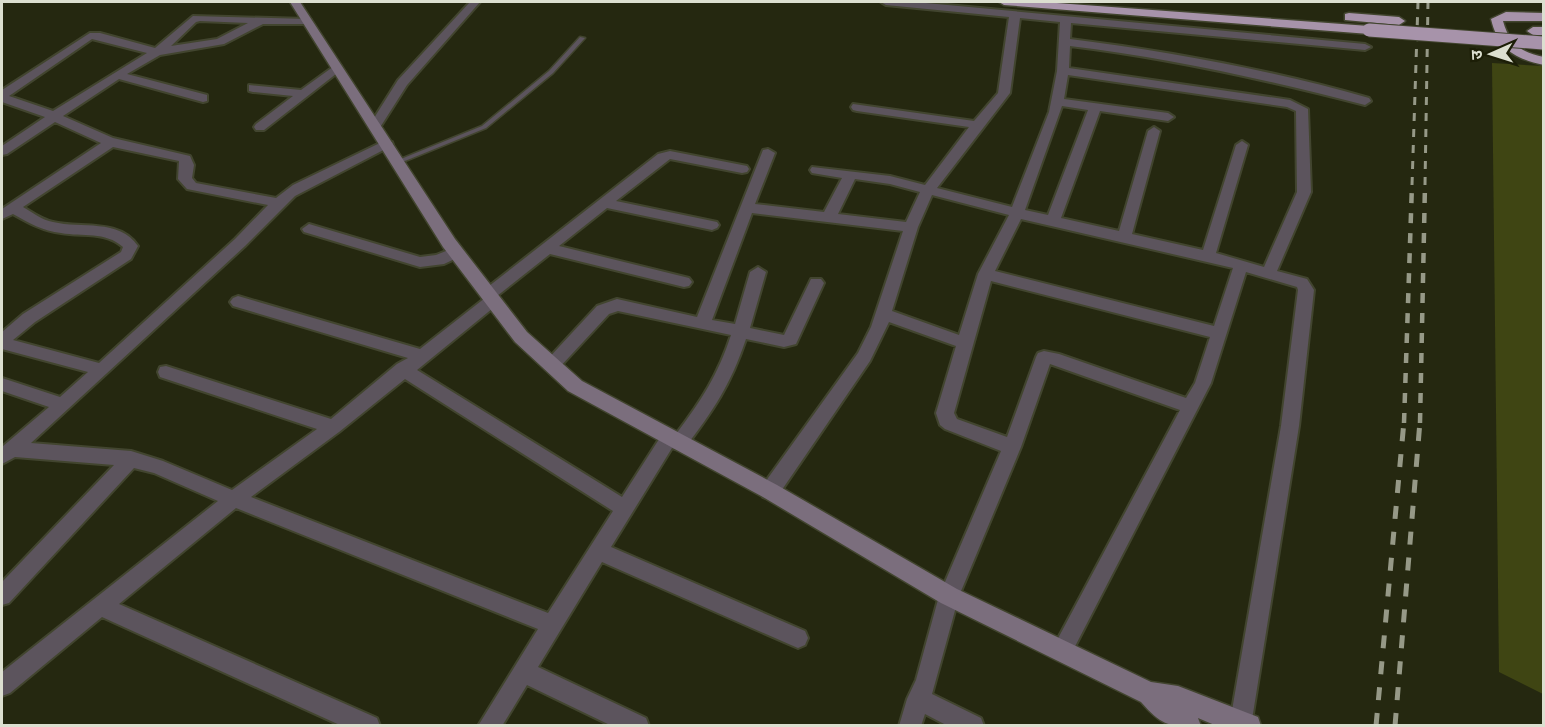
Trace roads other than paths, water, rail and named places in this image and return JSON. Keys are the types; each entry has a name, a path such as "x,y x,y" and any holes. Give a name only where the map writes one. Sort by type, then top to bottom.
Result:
{"highway":[{"path":"1004,2 1543,43"},
{"path":"1132,2 1538,31"},
{"path":"1544,17 1506,15 1497,19 1506,45 1517,53 1544,61"}],"street":[{"path":"296,2 456,252 521,337 575,386 770,491 948,596 1149,694 1178,698 1245,724 1290,426 1306,290 1302,283 1208,256 1017,213 890,180 817,170"},
{"path":"375,126 402,83 475,2"},
{"path":"886,2 1365,47"},
{"path":"770,491 864,357 884,314 911,227 927,190 1004,93 1015,14"},
{"path":"2,150 117,75 157,52 193,20 200,18 307,22"},
{"path":"1012,447 951,424 946,420 946,407 986,274 1017,213 1058,102 1063,71 1066,19"},
{"path":"2,96 90,36 100,36 157,52 220,42 262,20"},
{"path":"1065,42 1140,51 1331,91 1365,101"},
{"path":"260,127 337,68"},
{"path":"1063,71 1290,104 1302,109 1304,192 1269,272"},
{"path":"117,75 203,98"},
{"path":"253,88 305,94"},
{"path":"2,96 55,115 111,142 185,159 187,165 185,178 192,186 279,202"},
{"path":"1058,102 1168,117"},
{"path":"857,107 978,125"},
{"path":"1053,220 1095,107"},
{"path":"1124,238 1154,131"},
{"path":"8,212 111,142"},
{"path":"7,453 247,237 279,202 298,188 387,145"},
{"path":"1208,256 1242,145"},
{"path":"702,325 768,153"},
{"path":"2,685 234,499 333,427 421,356 547,248 666,156 742,169"},
{"path":"829,218 850,174"},
{"path":"606,203 712,225"},
{"path":"747,208 911,227"},
{"path":"2,342 29,318 126,255 131,246 114,232 52,228 8,212"},
{"path":"309,229 420,262 439,260 456,252"},
{"path":"547,248 684,282"},
{"path":"1062,651 1203,383 1241,266"},
{"path":"489,726 626,509 674,440 715,393 739,333 758,272"},
{"path":"986,274 1219,333"},
{"path":"552,365 603,310 610,306 739,333 784,341 790,340 816,283"},
{"path":"238,302 421,356"},
{"path":"884,314 964,343"},
{"path":"2,342 99,369"},
{"path":"910,726 918,699 926,684 948,596 1012,447 1044,357 1053,358 1191,407"},
{"path":"403,369 626,509"},
{"path":"166,372 333,427"},
{"path":"2,384 63,405"},
{"path":"7,453 131,459 157,466 234,499 553,625"},
{"path":"2,596 131,459"},
{"path":"598,551 798,638"},
{"path":"100,606 369,726"},
{"path":"524,672 638,726"},
{"path":"1149,694 1161,708 1189,726"},
{"path":"918,699 973,726"}],"lane":[{"path":"398,162 484,127 545,77 582,38"}],"railway":[{"path":"1412,185 1418,2"},
{"path":"1425,185 1428,2"},
{"path":"1404,423 1412,184"},
{"path":"1420,423 1425,184"},
{"path":"1376,726 1404,421"},
{"path":"1395,726 1420,421"}]}
